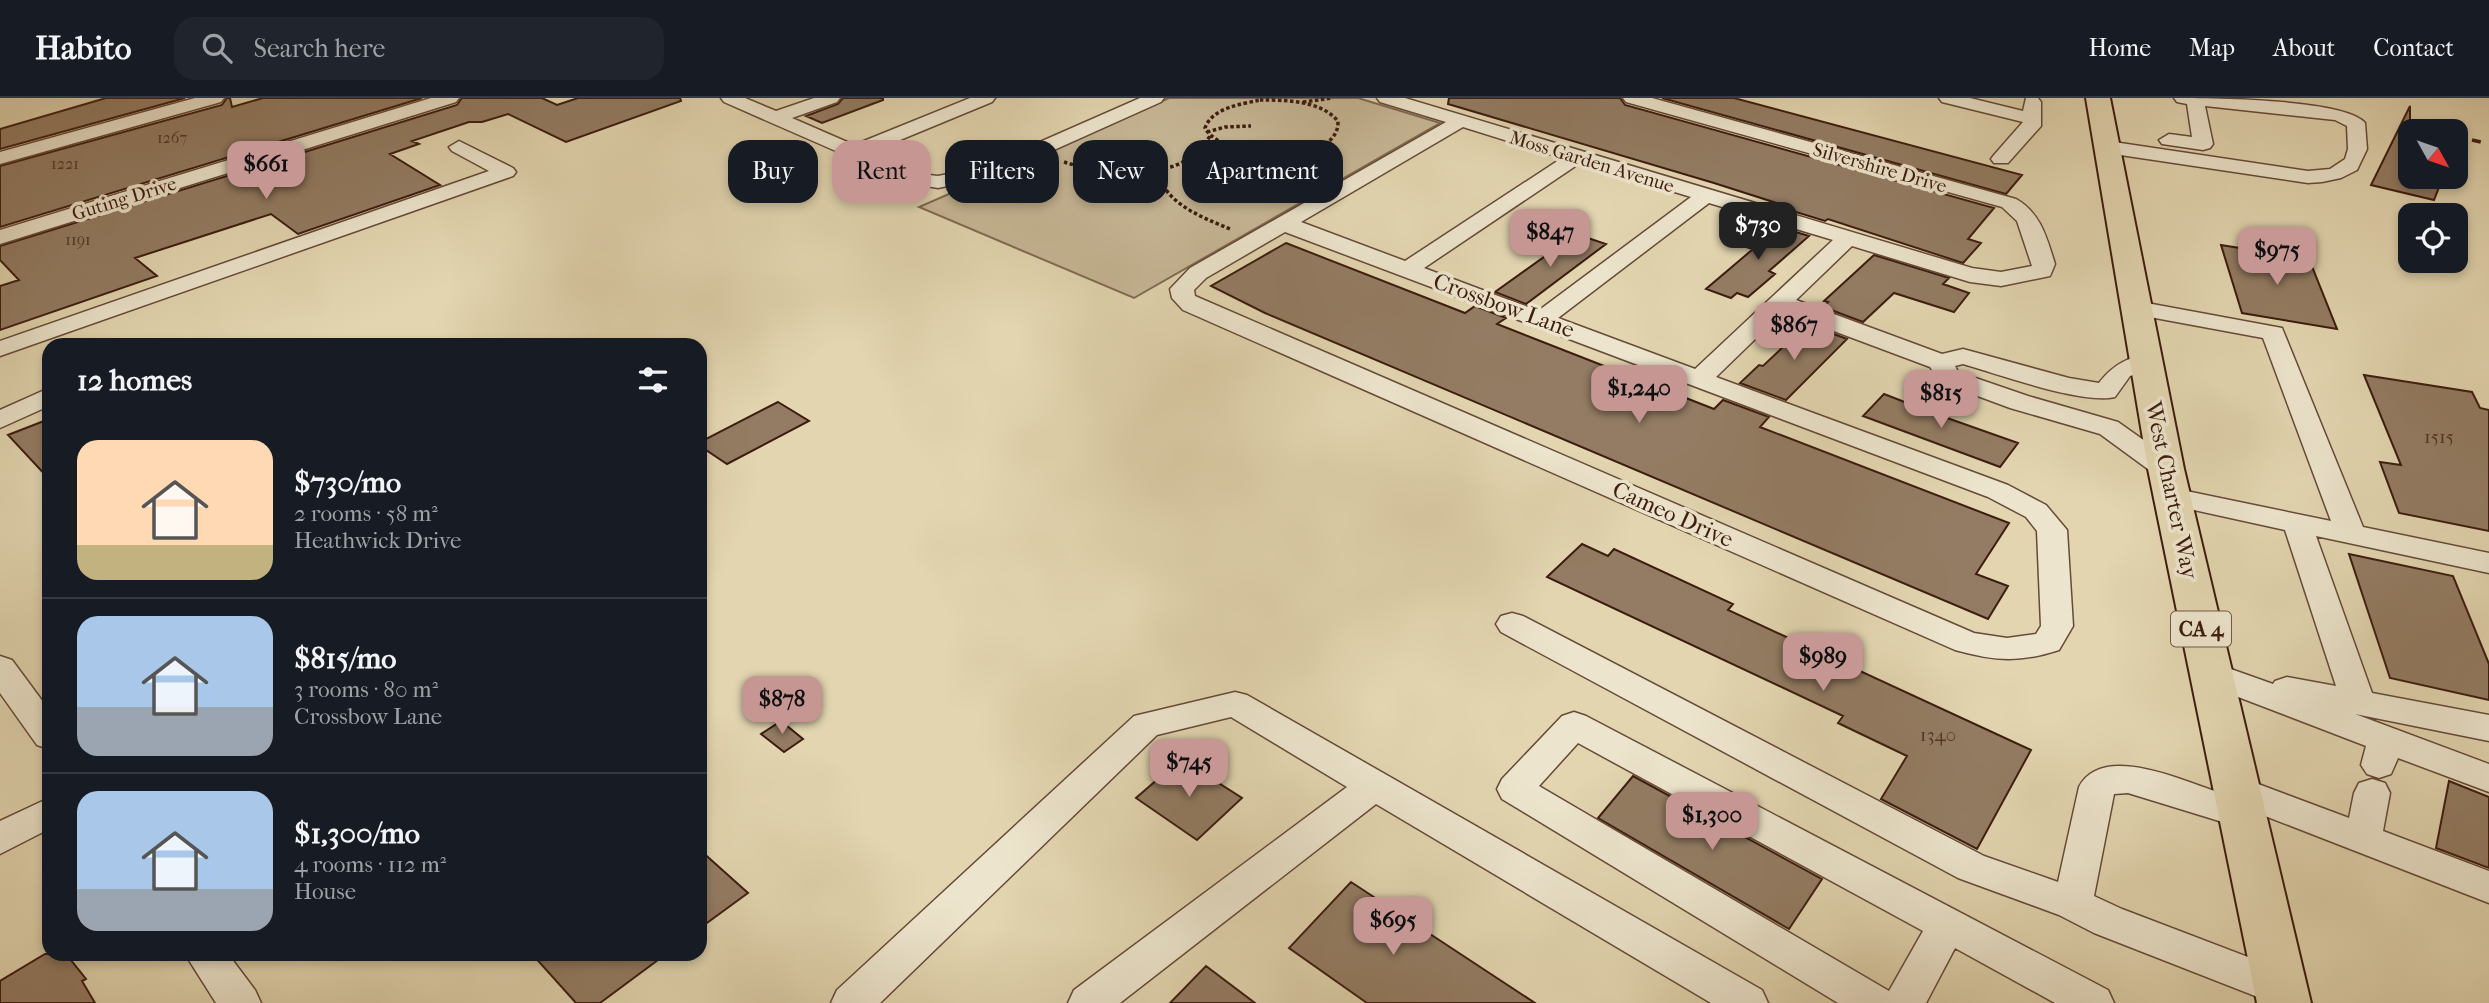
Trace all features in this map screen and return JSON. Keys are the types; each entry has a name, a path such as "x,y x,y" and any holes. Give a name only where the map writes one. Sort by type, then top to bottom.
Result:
{"highway":[{"name":"West Charter Way","path":"2098,98 2169,483 2282,996"}],"street":[{"path":"0,158 215,98"},
{"name":"Guting Drive","path":"0,237 450,98"},
{"path":"730,98 832,141"},
{"path":"778,117 831,98"},
{"path":"883,140 986,98"},
{"path":"931,181 965,179 989,172 1155,98"},
{"name":"Moss Garden Avenue","path":"1386,98 1847,239 1970,275 2001,279"},
{"name":"Silvershire Drive","path":"1632,98 2021,208 2028,218 2044,264 2042,271 2001,279"},
{"path":"1948,98 2033,119"},
{"path":"2001,159 2032,126 2032,98"},
{"path":"2189,99 2339,115 2356,123 2360,144 2352,165 2335,176 2308,177 2106,138 2203,144 2189,99"},
{"path":"1256,240 1461,121"},
{"path":"0,349 506,172 459,147"},
{"path":"1408,269 1578,156"},
{"path":"1542,319 1704,196"},
{"name":"Crossbow Lane","path":"1285,223 1997,491 2036,511"},
{"path":"1699,379 1847,239"},
{"name":"Cameo Drive","path":"1256,240 1198,273 1182,289 1191,305 1966,642 2003,651 2028,650 2048,642 2057,625 2053,530 2036,511"},
{"path":"1781,303 1940,362 1963,356 2067,386 2106,391 2121,372 2146,363"},
{"path":"2136,308 2273,333 2351,535"},
{"path":"1940,362 1950,377 2019,402 2109,428 2169,483 2297,523 2489,563"},
{"path":"0,420 42,399"},
{"path":"2297,523 2358,702"},
{"path":"1512,624 1970,867 2073,904 2282,996"},
{"path":"0,668 42,715"},
{"path":"2211,674 2489,728"},
{"path":"2211,674 2378,766 2489,778"},
{"path":"852,1003 1146,725 1235,704 1747,1003"},
{"path":"1874,1003 1515,789 1574,725 2093,1003"},
{"path":"2363,838 2378,766"},
{"path":"2073,904 2097,787 2108,779 2128,779 2239,802 2363,838 2489,887"},
{"path":"1089,1003 1374,786"},
{"path":"0,839 42,816"},
{"path":"1904,1003 1947,925"},
{"path":"210,961 240,1003"}],"path":[{"path":"1301,103 1324,110 1334,117 1339,125 1338,133 1319,147 1302,152 1272,154 1225,146 1206,132 1206,123 1212,115 1224,108 1261,100 1301,103 1331,99"},
{"path":"1324,110 1331,99"},
{"path":"1206,132 1225,127 1251,126"},
{"path":"1168,165 1193,156 1210,136"},
{"path":"1168,193 1199,216 1256,240"}],"shaded area":[{"path":"1169,98 1358,98 1440,123 1343,178 1343,140 1182,140 1182,203 1300,203 1134,298 919,207 945,196 945,203 1059,203 1059,146"}],"building":[{"path":"106,98 185,98 0,149 0,129"},
{"path":"230,98 232,107 263,98 422,98 0,227 0,166 222,105"},
{"path":"462,98 542,98 557,105 578,98 680,98 681,101 566,142 508,114 482,122 469,122 412,141 419,144 390,154 440,185 298,234 271,214 135,258 157,276 0,330 0,286 19,280 0,260 0,246 457,105"},
{"path":"843,98 883,100 822,123 806,116 838,104"},
{"path":"1449,98 1620,98 1625,105 1994,208 1968,239 1981,243 1963,263 1828,219 1825,221 1786,209 1789,207 1714,183 1448,104"},
{"path":"1662,98 1734,98 2022,175 2006,194"},
{"path":"2410,106 2410,119 2404,119"},
{"path":"2398,130 2398,189 2438,189 2434,200 2371,185"},
{"path":"1769,224 1809,236 1769,271 1775,274 1748,297 1737,293 1731,298 1706,289 1753,249 1743,246"},
{"path":"1576,234 1606,244 1526,304 1495,292"},
{"path":"1286,243 1465,313 1475,306 1506,318 1497,324 1714,409 1723,400 1769,417 1760,427 2009,523 1976,574 2008,586 1988,619 1265,313 1211,286"},
{"path":"2221,245 2309,259 2337,329 2242,313"},
{"path":"1874,255 1949,278 1943,284 1969,293 1954,312 1894,293 1863,322 1823,307 1828,302 1824,301"},
{"path":"1807,324 1847,339 1786,400 1740,383 1759,365 1763,366"},
{"path":"2364,375 2472,392 2480,408 2489,410 2489,531 2399,513 2380,462 2401,465"},
{"path":"1884,394 2018,443 2000,467 1863,416"},
{"path":"778,402 809,421 727,464 707,451 707,438"},
{"path":"42,422 42,471 8,435"},
{"path":"1582,544 1608,556 1614,549 1733,604 1728,610 2031,750 1977,849 1881,799 1907,756 1838,723 1843,716 1547,577"},
{"path":"2349,554 2453,576 2489,664 2489,700 2390,678"},
{"path":"781,721 803,739 784,752 761,734"},
{"path":"1181,759 1242,798 1197,840 1136,798"},
{"path":"1633,776 1822,879 1789,929 1598,818"},
{"path":"2449,781 2489,797 2489,868 2436,848"},
{"path":"707,856 748,893 707,923"},
{"path":"1351,882 1535,1003 1367,1003 1289,948"},
{"path":"42,956 42,961 72,961 86,979 82,981 95,1003 0,1003 0,981"},
{"path":"538,961 657,961 600,1003 576,1003"},
{"path":"1206,966 1255,1003 1170,1003"}],"railway":[{"path":"2472,140 2489,144"}]}
